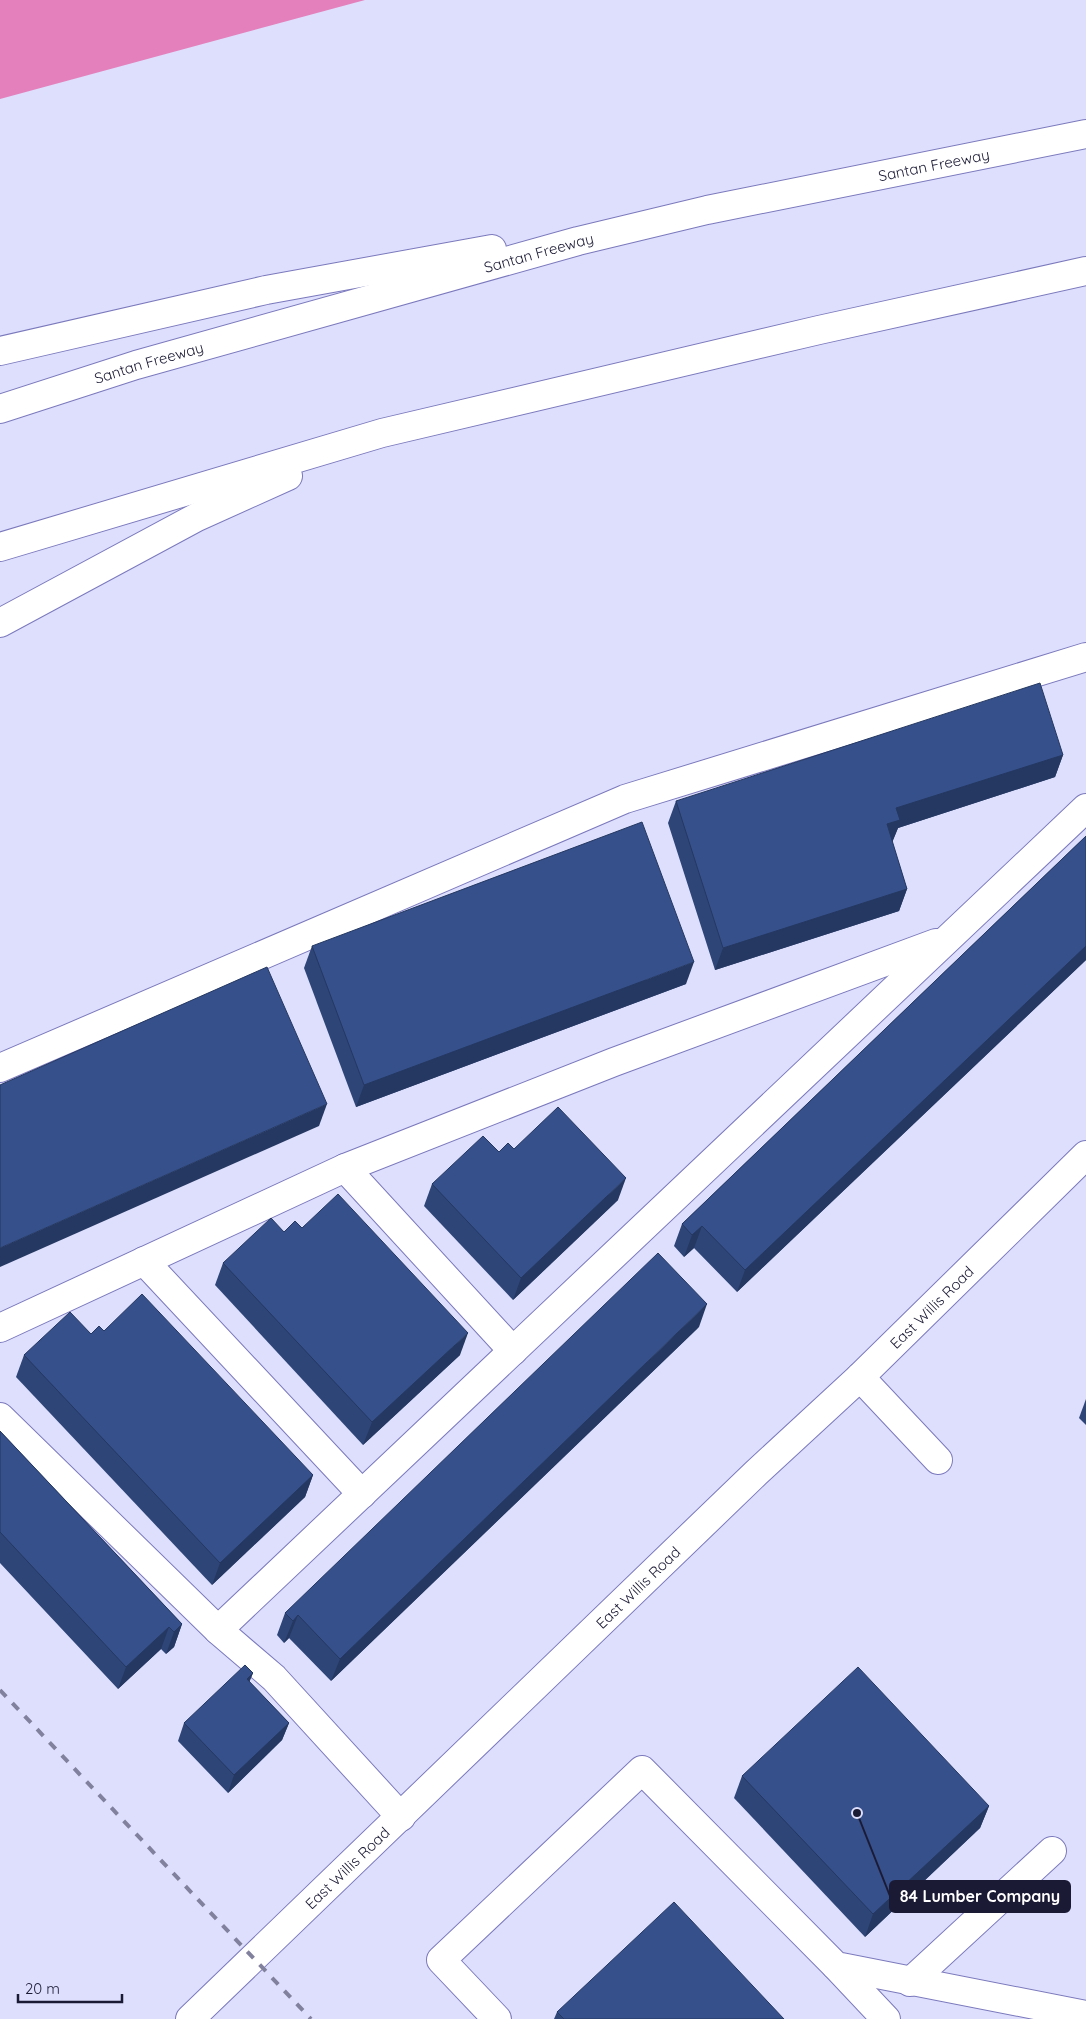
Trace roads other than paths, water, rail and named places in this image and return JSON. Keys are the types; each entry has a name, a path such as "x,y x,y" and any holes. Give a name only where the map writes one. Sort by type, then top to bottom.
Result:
{"main road":[{"name":"Santan Freeway","path":"0,409 136,364 578,241 707,210 1086,134"},
{"path":"0,351 266,290 707,210"},
{"path":"0,547 18,540 382,433 819,330 1086,272"},
{"path":"0,623 197,516 382,433"},
{"path":"0,1068 625,799 1086,657"},
{"path":"218,1630 1086,808"},
{"path":"0,1328 345,1168 614,1062 947,939"},
{"name":"East Willis Road","path":"190,2019 401,1818 756,1473 860,1377 1086,1156"},
{"path":"345,1168 513,1351"},
{"path":"144,1261 362,1494"},
{"path":"860,1377 938,1460"},
{"path":"0,1416 218,1630 274,1678 401,1818"},
{"path":"497,2019 441,1960 642,1770 886,2019"},
{"path":"910,1982 1052,1851"},
{"path":"836,1966 1086,2015"}],"railway":[{"path":"0,1690 311,2019"}],"place":[{"name":"84 Lumber Company","path":"857,1813"}]}
